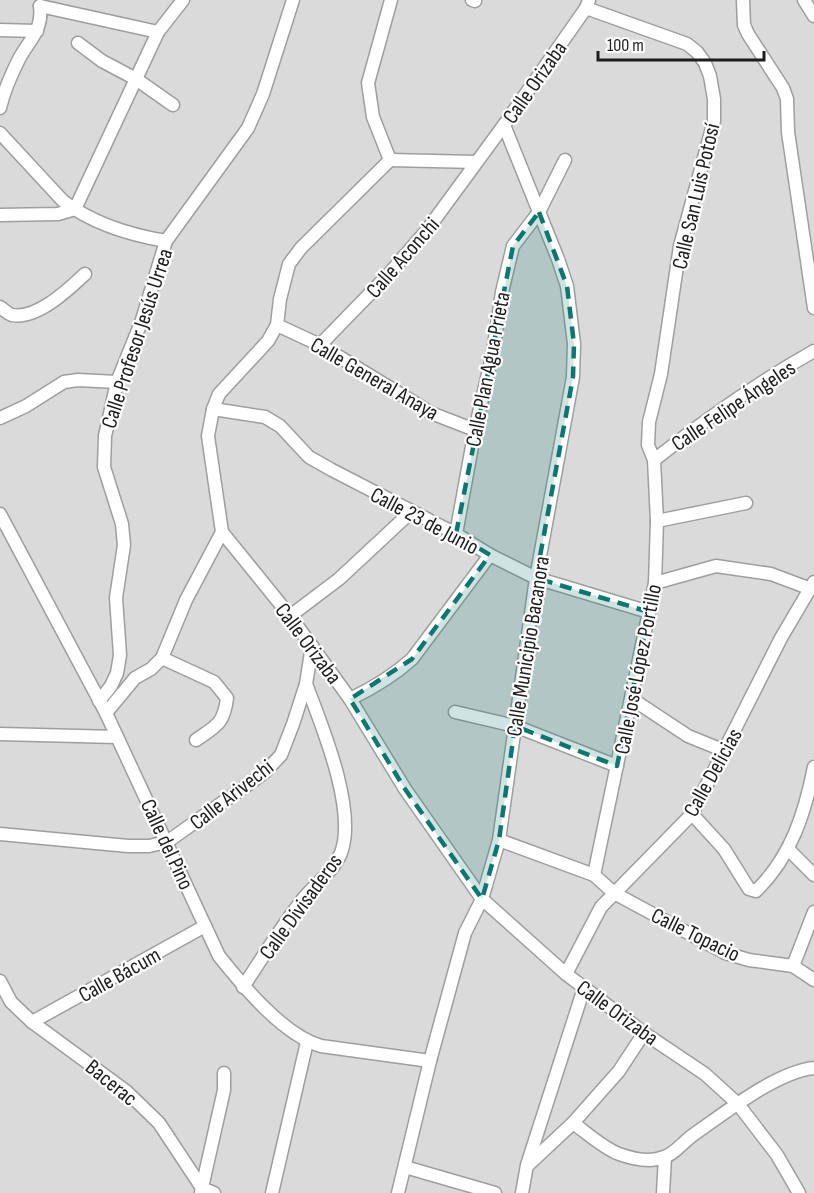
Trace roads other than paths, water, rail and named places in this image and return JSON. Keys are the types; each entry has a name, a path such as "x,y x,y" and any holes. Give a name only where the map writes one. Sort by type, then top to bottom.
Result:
{"street":[{"path":"0,215 58,214 75,209 158,32 183,0"},
{"name":"Calle Profesor Jesús Urrea","path":"99,701 111,686 117,673 120,655 116,598 124,545 122,524 104,467 105,436 117,382 142,320 166,241 248,128 263,94 293,0"},
{"path":"390,160 373,117 368,83 391,0"},
{"path":"743,0 744,26 783,88 787,99 788,132 808,226 814,301"},
{"path":"804,0 814,16"},
{"path":"0,108 5,87 37,31 41,19 37,3 158,32"},
{"name":"Calle Orizaba","path":"476,162 587,4"},
{"name":"Calle San Luis Potosí","path":"587,4 687,44 705,63 714,99 714,121 680,246 661,374 649,423 648,445 654,460"},
{"path":"0,30 37,31"},
{"path":"78,43 102,61 136,79 173,105"},
{"name":"Calle Municipio Bacanora","path":"398,1193 430,1061 465,933 482,899 499,840 536,578 573,377 574,344 567,286 504,125"},
{"path":"0,133 63,201 75,209 94,220 147,238 166,241"},
{"path":"106,713 135,678 162,658 186,600 222,532 208,436 213,409 219,394 268,341 277,325 280,299 289,264 301,248 390,160 476,162"},
{"name":"Calle Plan Agua Prieta","path":"456,534 475,430 493,352 502,292 513,246 539,212 565,160"},
{"name":"Calle Aconchi","path":"320,345 389,274 433,222 476,162"},
{"path":"0,307 11,315 39,309 58,299 85,274"},
{"name":"Calle General Anaya","path":"277,325 320,345 431,414 475,430"},
{"name":"Calle Felipe Ángeles","path":"654,460 720,409 771,375 814,351"},
{"path":"0,418 26,406 64,382 78,380 117,382"},
{"name":"Calle 23 de Junio","path":"213,409 264,417 280,426 309,457 536,578 649,612"},
{"name":"Calle José López Portillo","path":"594,874 655,583 657,521 654,460"},
{"path":"657,521 746,503"},
{"path":"290,616 339,579 412,511"},
{"name":"Calle del Pino","path":"0,514 106,713 219,956 243,987 291,1031 307,1042 321,1046 430,1061"},
{"name":"Calle Orizaba","path":"222,532 290,616 350,699 405,789 482,899 566,974 644,1033 705,1074 738,1104 777,1155 799,1193"},
{"path":"350,699 397,673 412,659 490,555"},
{"path":"655,583 716,566 771,574 812,585"},
{"name":"Calle Delicias","path":"566,974 601,908 692,814 781,638 812,585"},
{"name":"Calle Arivechi","path":"0,834 128,846 148,846 167,842 264,773 281,755 306,684 312,646"},
{"path":"162,658 214,682 227,698 225,714 219,725 196,740"},
{"name":"Calle Divisaderos","path":"243,987 287,920 310,890 333,867 345,838 342,792 327,740 306,684"},
{"path":"632,699 688,736 725,751"},
{"path":"455,712 515,726 617,766"},
{"path":"0,734 117,737"},
{"path":"692,814 723,849 749,889 756,891 789,850 808,800 814,767"},
{"path":"499,840 594,874"},
{"path":"789,850 814,875"},
{"name":"Calle Topacio","path":"594,874 614,893 725,953 749,960 793,966 814,980"},
{"path":"793,966 814,912"},
{"name":"Calle Bácum","path":"32,1022 205,926"},
{"name":"Bacerac","path":"0,981 11,1002 32,1022 82,1057 134,1099 159,1123 201,1190"},
{"path":"522,1193 527,1165 584,988"},
{"path":"527,1165 573,1123 619,1071 644,1033"},
{"path":"272,1193 307,1042"},
{"path":"573,1123 616,1153 649,1160 665,1157 738,1104 803,1069 814,1068"},
{"path":"214,1193 201,1190 224,1090 224,1073"},
{"path":"663,1193 665,1157"},
{"path":"405,1167 495,1193"}]}
